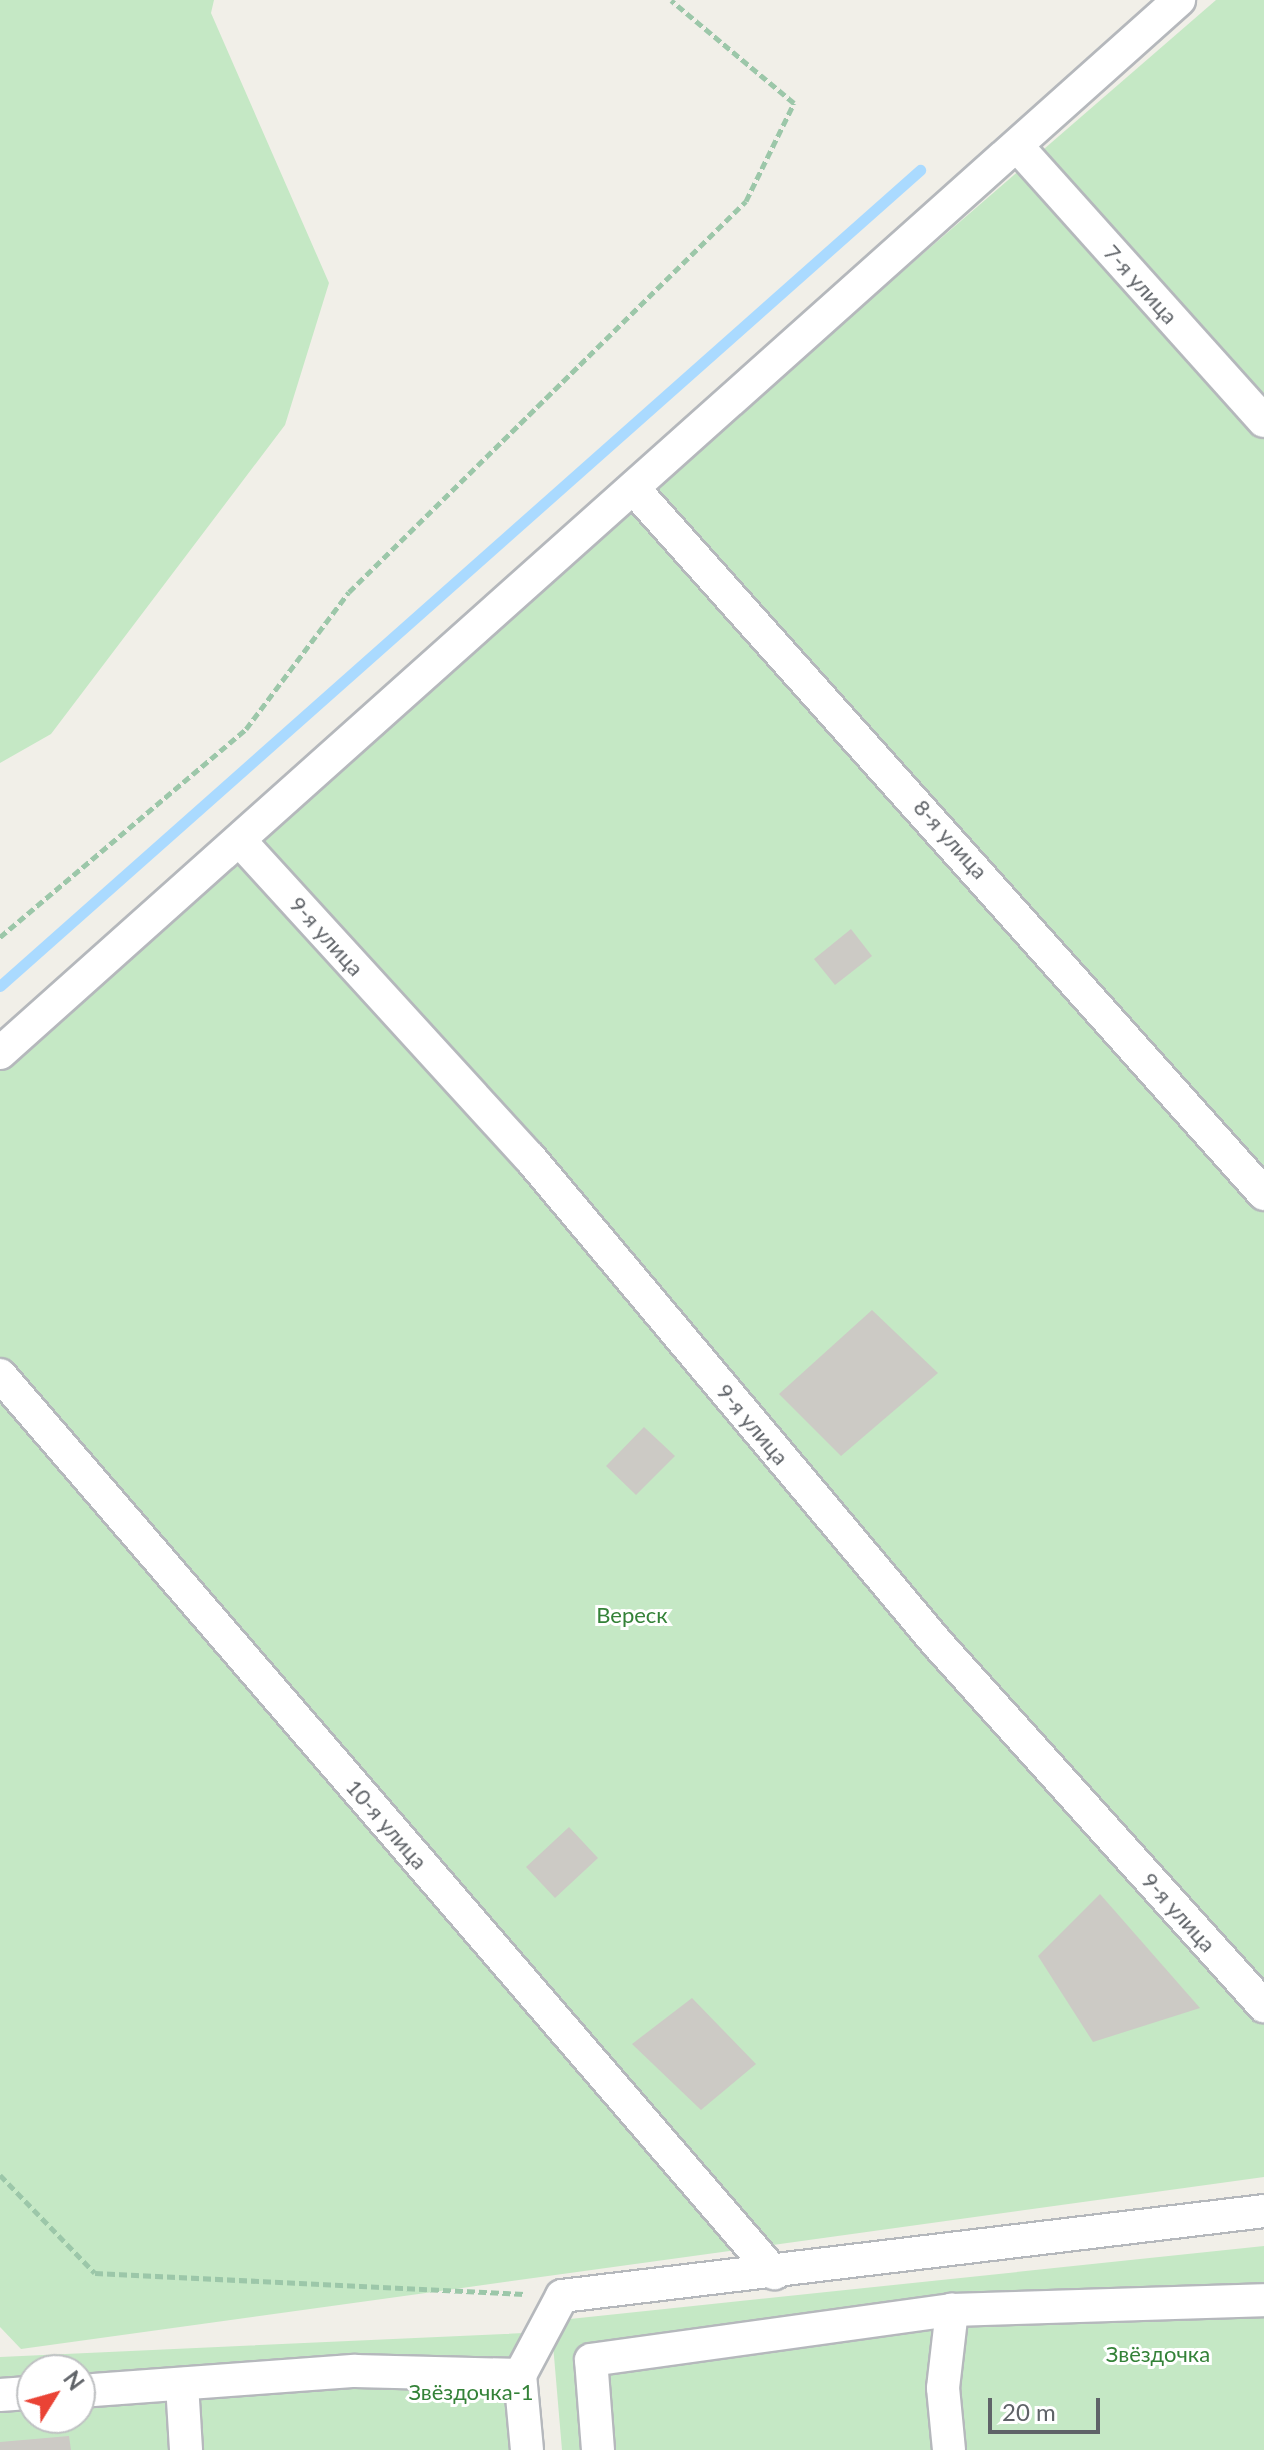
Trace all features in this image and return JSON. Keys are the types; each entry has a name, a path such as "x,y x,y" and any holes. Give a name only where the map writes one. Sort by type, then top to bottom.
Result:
{"street":[{"path":"0,1053 242,843 1179,0"},
{"name":"7-я улица","path":"1018,147 1264,421"},
{"name":"8-я улица","path":"633,488 1264,1194"},
{"name":"9-я улица","path":"242,843 530,1158 937,1643 1264,2006"},
{"name":"10-я улица","path":"0,1375 774,2273"},
{"path":"527,2450 520,2375 562,2296 774,2273 1264,2211"},
{"path":"598,2450 591,2360 952,2310 1264,2300"},
{"path":"949,2450 943,2388 952,2310"},
{"path":"96,2390 355,2371 520,2375"},
{"path":"182,2384 186,2450"}],"path":[{"path":"0,937 246,729 349,592 746,201 794,103 671,0"},
{"path":"0,2175 95,2273 562,2296"}],"green space":[{"path":"0,0 214,0 211,13 329,283 285,425 51,734 0,763"},
{"name":"Вереск","path":"1216,0 1264,0 1264,2177 21,2349 0,2327 0,1053"},
{"name":"Звёздочка","path":"1264,2246 1264,2450 562,2450 551,2321"},
{"name":"Звёздочка-1","path":"524,2333 534,2450 0,2450 0,2357 16,2356 16,2434 96,2434 96,2354 66,2354"}],"building":[{"path":"851,929 872,956 835,985 814,959"},
{"path":"872,1310 938,1373 841,1456 779,1394"},
{"path":"644,1427 675,1456 636,1495 606,1466"},
{"path":"569,1827 598,1858 555,1898 526,1867"},
{"path":"1100,1894 1200,2008 1093,2042 1038,1956"},
{"path":"692,1998 756,2064 701,2110 632,2044"},
{"path":"69,2436 71,2450 0,2450 0,2442"}],"waterway":[{"path":"0,986 920,170"}]}
